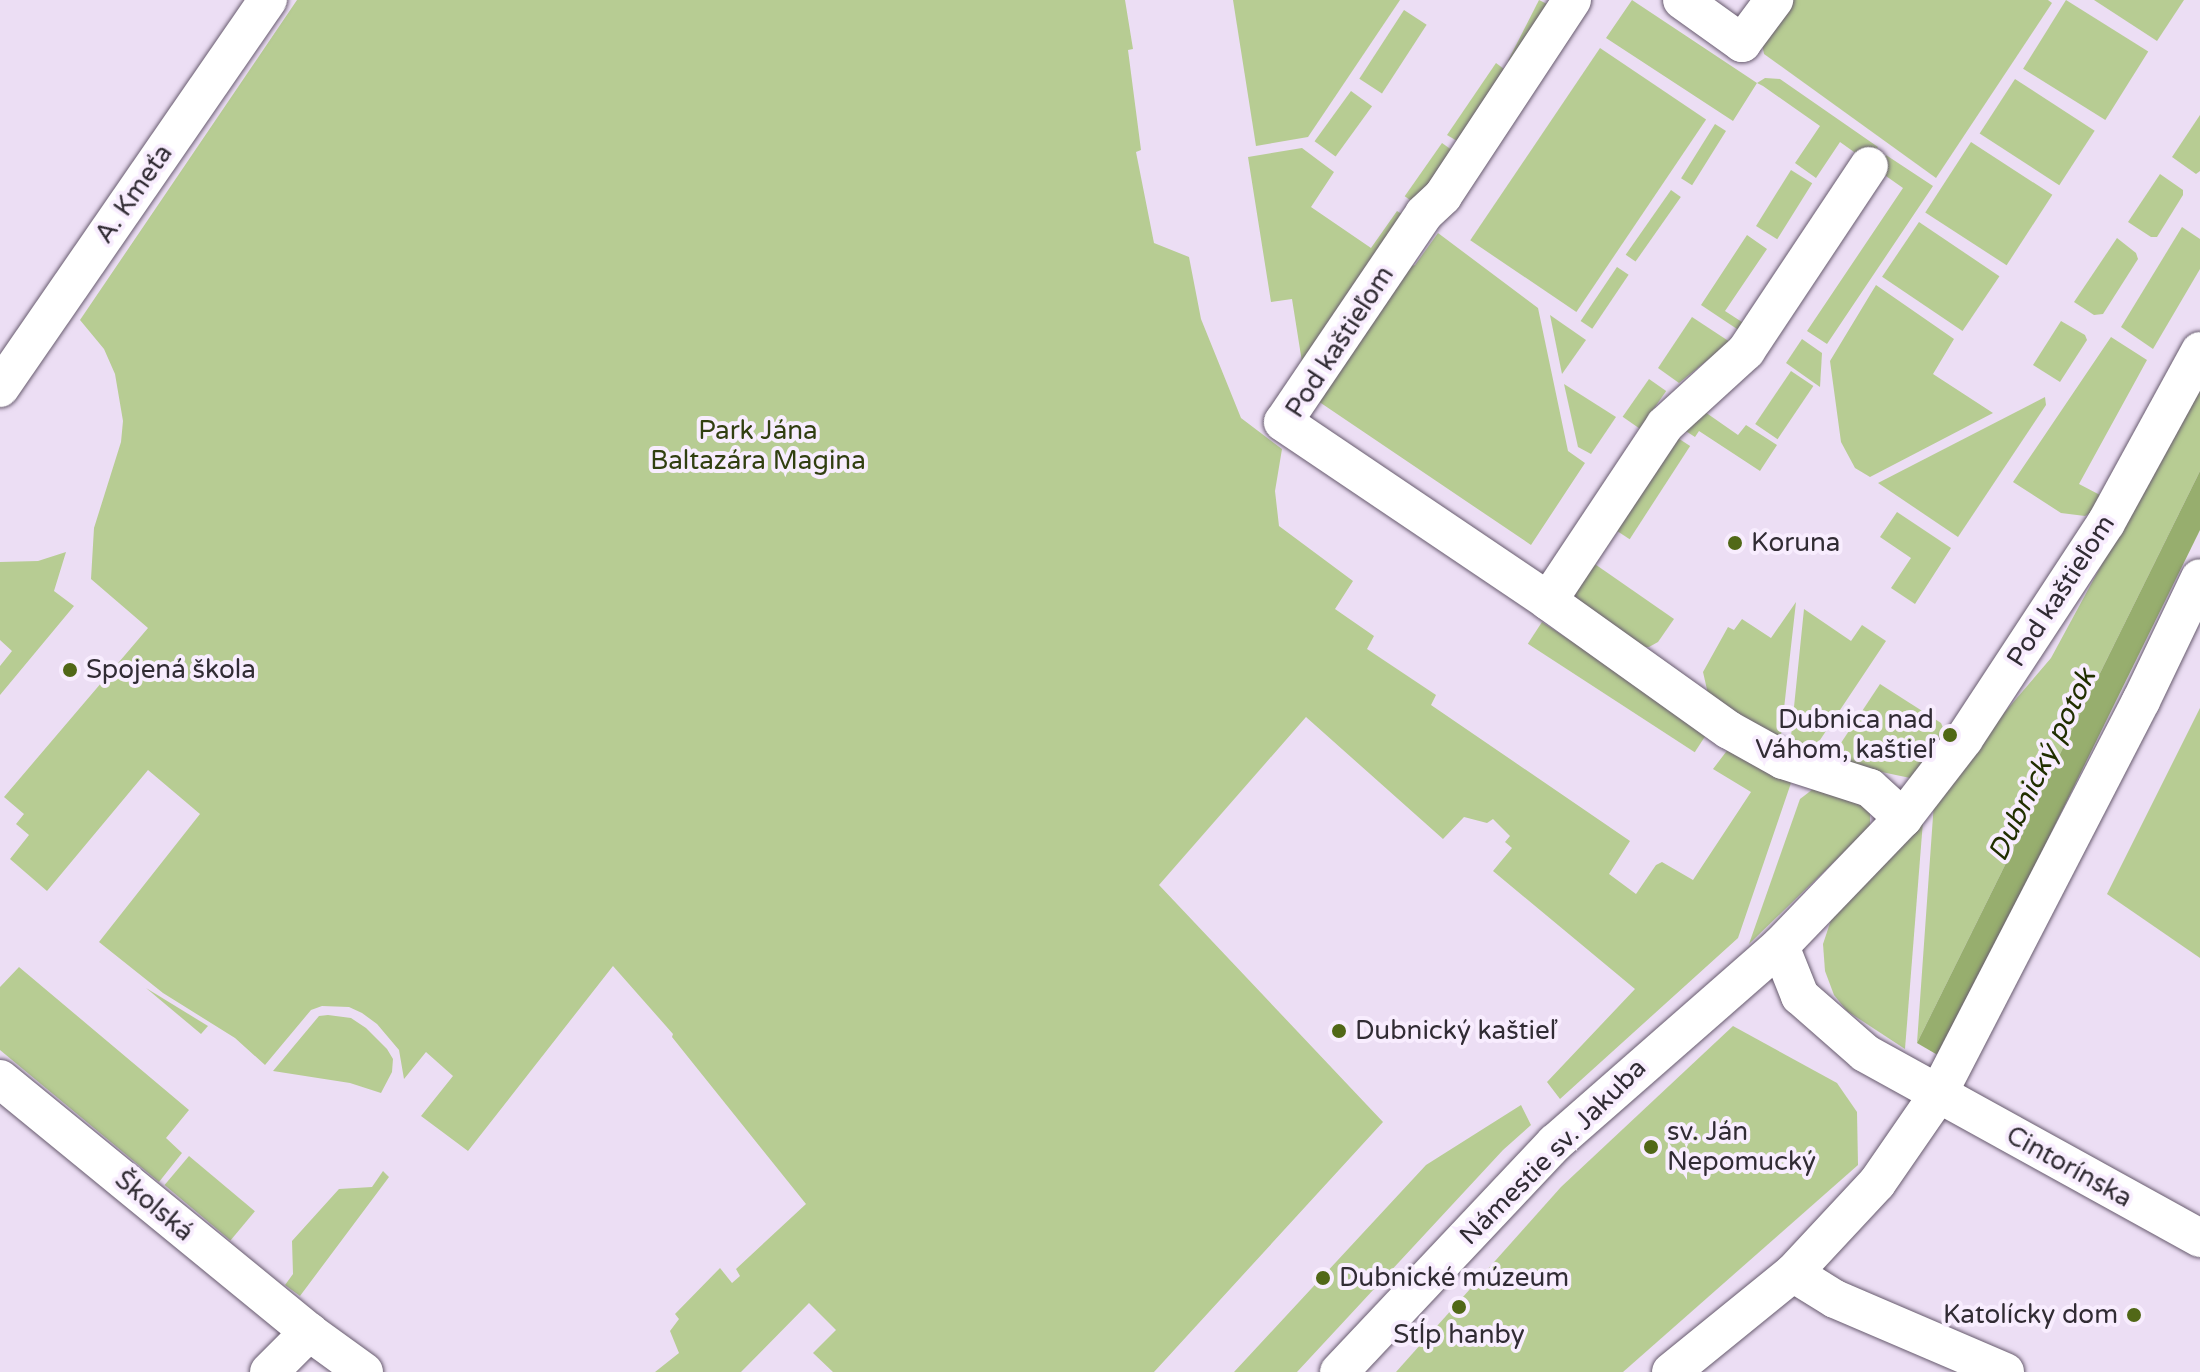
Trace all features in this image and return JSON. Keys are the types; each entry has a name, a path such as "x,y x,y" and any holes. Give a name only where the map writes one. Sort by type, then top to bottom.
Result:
{"street":[{"name":"A. Kmeťa","path":"0,388 268,0"},
{"name":"Pod kaštieľom","path":"1572,0 1443,196 1424,214 1283,422 1548,601 1729,730 1783,760 1870,788 1903,818"},
{"path":"1682,0 1742,43 1774,0"},
{"path":"1548,601 1665,425 1746,351 1869,166"},
{"name":"Pod kaštieľom","path":"1780,946 1903,818 1964,739 2106,523 2200,351"},
{"path":"1671,1372 1793,1273 1877,1183 1937,1096 2200,578"},
{"name":"Cintorínska","path":"1780,946 1800,996 1865,1053 1937,1096 2200,1238"},
{"name":"Námestie sv. Jakuba","path":"1339,1372 1555,1143 1780,946"},
{"name":"Školská","path":"0,1079 309,1332 364,1372"},
{"path":"1793,1273 1835,1299 1960,1363 2005,1372"},
{"path":"269,1372 309,1332"}],"green space":[{"name":"Park Jána Baltazára Magina","path":"297,0 1125,0 1133,49 1128,50 1141,150 1136,152 1154,243 1189,257 1201,319 1241,418 1282,449 1275,491 1279,526 1353,581 1335,609 1374,636 1367,649 1436,695 1431,705 1630,841 1609,874 1636,894 1656,865 1662,862 1693,880 1751,792 1713,769 1732,744 1791,783 1738,938 1560,1099 1547,1082 1635,989 1493,871 1512,848 1505,842 1510,836 1493,819 1487,823 1464,817 1443,839 1306,717 1159,885 1383,1122 1154,1372 833,1372 813,1353 836,1330 809,1303 741,1372 655,1372 679,1353 670,1331 679,1319 675,1314 720,1268 732,1283 740,1276 736,1269 806,1204 672,1037 673,1034 613,966 468,1151 421,1116 453,1076 426,1052 404,1079 399,1050 377,1024 362,1013 349,1007 322,1006 311,1010 265,1065 235,1038 163,993 99,942 200,814 148,770 47,891 10,859 29,835 16,824 24,814 4,797 148,628 91,579 94,528 121,442 123,421 115,374 104,349 80,320"},
{"path":"1233,0 1400,0 1308,137 1256,146"},
{"path":"1539,0 1547,4 1516,65 1508,61"},
{"path":"1632,0 1757,83 1733,121 1606,38"},
{"path":"1785,0 2048,0 2052,3 1936,178 1764,54 1760,34"},
{"path":"2066,0 2148,51 2105,120 2023,69"},
{"path":"2094,0 2184,0 2157,41"},
{"path":"1404,10 1427,25 1382,93 1359,79"},
{"path":"1600,48 1706,120 1576,312 1470,240"},
{"path":"1496,63 1504,69 1457,141 1447,135"},
{"path":"1765,78 1780,79 1878,147 1868,162 1840,142 1816,178 1795,163 1820,126 1757,83"},
{"path":"2015,79 2095,131 2059,185 1980,134"},
{"path":"1351,91 1372,106 1336,156 1315,141"},
{"path":"2200,115 2200,171 2196,174 2172,157"},
{"path":"1715,124 1726,131 1692,185 1681,178"},
{"path":"1971,142 2052,195 2007,265 1925,212"},
{"path":"1442,143 1452,150 1415,203 1405,196"},
{"path":"1302,148 1334,172 1311,207 1371,248 1397,211 1411,220 1305,381 1292,299 1271,302 1248,157"},
{"path":"1886,155 1933,186 1827,344 1807,331 1903,188 1876,169"},
{"path":"1791,170 1812,183 1777,239 1756,226"},
{"path":"2160,174 2183,190 2183,195 2157,237 2151,237 2128,222"},
{"path":"1671,190 1681,197 1636,262 1626,255"},
{"path":"1919,222 1999,276 1963,331 1882,277"},
{"path":"2182,227 2200,239 2200,269 2153,349 2121,327"},
{"path":"1438,233 1538,308 1568,451 1585,463 1531,545 1309,395 1386,275 1415,265"},
{"path":"1747,235 1767,249 1725,311 1745,324 1740,331 1701,305"},
{"path":"2117,238 2136,253 2138,259 2103,314 2094,315 2074,302"},
{"path":"1617,267 1629,275 1592,329 1581,321"},
{"path":"1876,285 1954,339 1933,374 1993,413 1870,477 1855,468 1841,442 1830,361"},
{"path":"1550,315 1586,340 1562,374"},
{"path":"1692,317 1730,342 1679,383 1658,368"},
{"path":"2061,321 2085,335 2087,340 2060,382 2033,365"},
{"path":"2111,337 2147,360 2079,484 2100,495 2095,510 2085,516 2061,513 2013,482"},
{"path":"1802,339 1822,353 1820,387 1786,363"},
{"path":"1791,371 1813,386 1778,439 1755,424"},
{"path":"1649,379 1666,391 1640,429 1623,417"},
{"path":"2200,383 2200,471 1917,1043 1935,788 1963,761 2051,658"},
{"path":"1564,384 1616,417 1591,454 1578,447"},
{"path":"2045,397 2046,405 1958,537 1878,483"},
{"path":"1705,412 1738,435 1746,425 1777,445 1760,471 1699,431 1695,437 1678,426"},
{"path":"1670,433 1690,446 1630,539 1610,526"},
{"path":"1897,512 1951,548 1915,604 1891,588 1911,558 1880,537"},
{"path":"66,552 54,591 74,606 0,695 0,666 12,651 0,640 0,562 38,561"},
{"path":"1589,560 1674,619 1658,642 1649,647 1635,647 1577,604 1574,594"},
{"path":"1796,602 1780,744 1708,694 1703,672 1728,627 1734,630 1742,619 1771,638"},
{"path":"1804,609 1851,641 1862,625 1886,641 1808,758 1790,746"},
{"path":"1542,622 1709,730 1695,752 1528,644"},
{"path":"1880,684 1941,723 1944,730 1944,740 1915,779 1834,762 1833,755"},
{"path":"2200,708 2200,958 2107,894"},
{"path":"1817,786 1870,808 1870,827 1749,944 1800,799"},
{"path":"1923,821 1905,1049 1847,1011 1834,995 1825,971 1823,944 1832,917"},
{"path":"19,967 189,1110 166,1138 182,1153 159,1182 0,1050 0,987"},
{"path":"146,988 208,1026 201,1034"},
{"path":"319,1016 351,1018 387,1049 393,1059 392,1072 381,1093 350,1083 273,1071"},
{"path":"1733,1026 1837,1083 1857,1112 1858,1165 1623,1372 1396,1372 1561,1187"},
{"path":"1521,1105 1531,1125 1503,1150 1297,1372 1234,1372 1426,1165"},
{"path":"189,1156 255,1211 230,1240 165,1185"},
{"path":"383,1171 389,1177 300,1296 285,1285 293,1274 292,1241 339,1189 372,1187"}],"shaded area":[{"path":"2200,471 2200,530 1941,1057 1917,1043"}],"place":[{"name":"Koruna","path":"1735,543"},
{"name":"Spojená škola","path":"70,670"},
{"name":"Dubnica nad Váhom, kaštieľ","path":"1950,735"},
{"name":"Dubnický kaštieľ","path":"1339,1031"},
{"name":"sv. Ján Nepomucký","path":"1651,1147"},
{"name":"Dubnické múzeum","path":"1323,1278"},
{"name":"Stĺp hanby","path":"1459,1307"},
{"name":"Katolícky dom","path":"2134,1315"}],"water label":[{"name":"Dubnický potok","path":"2042,765"}]}
